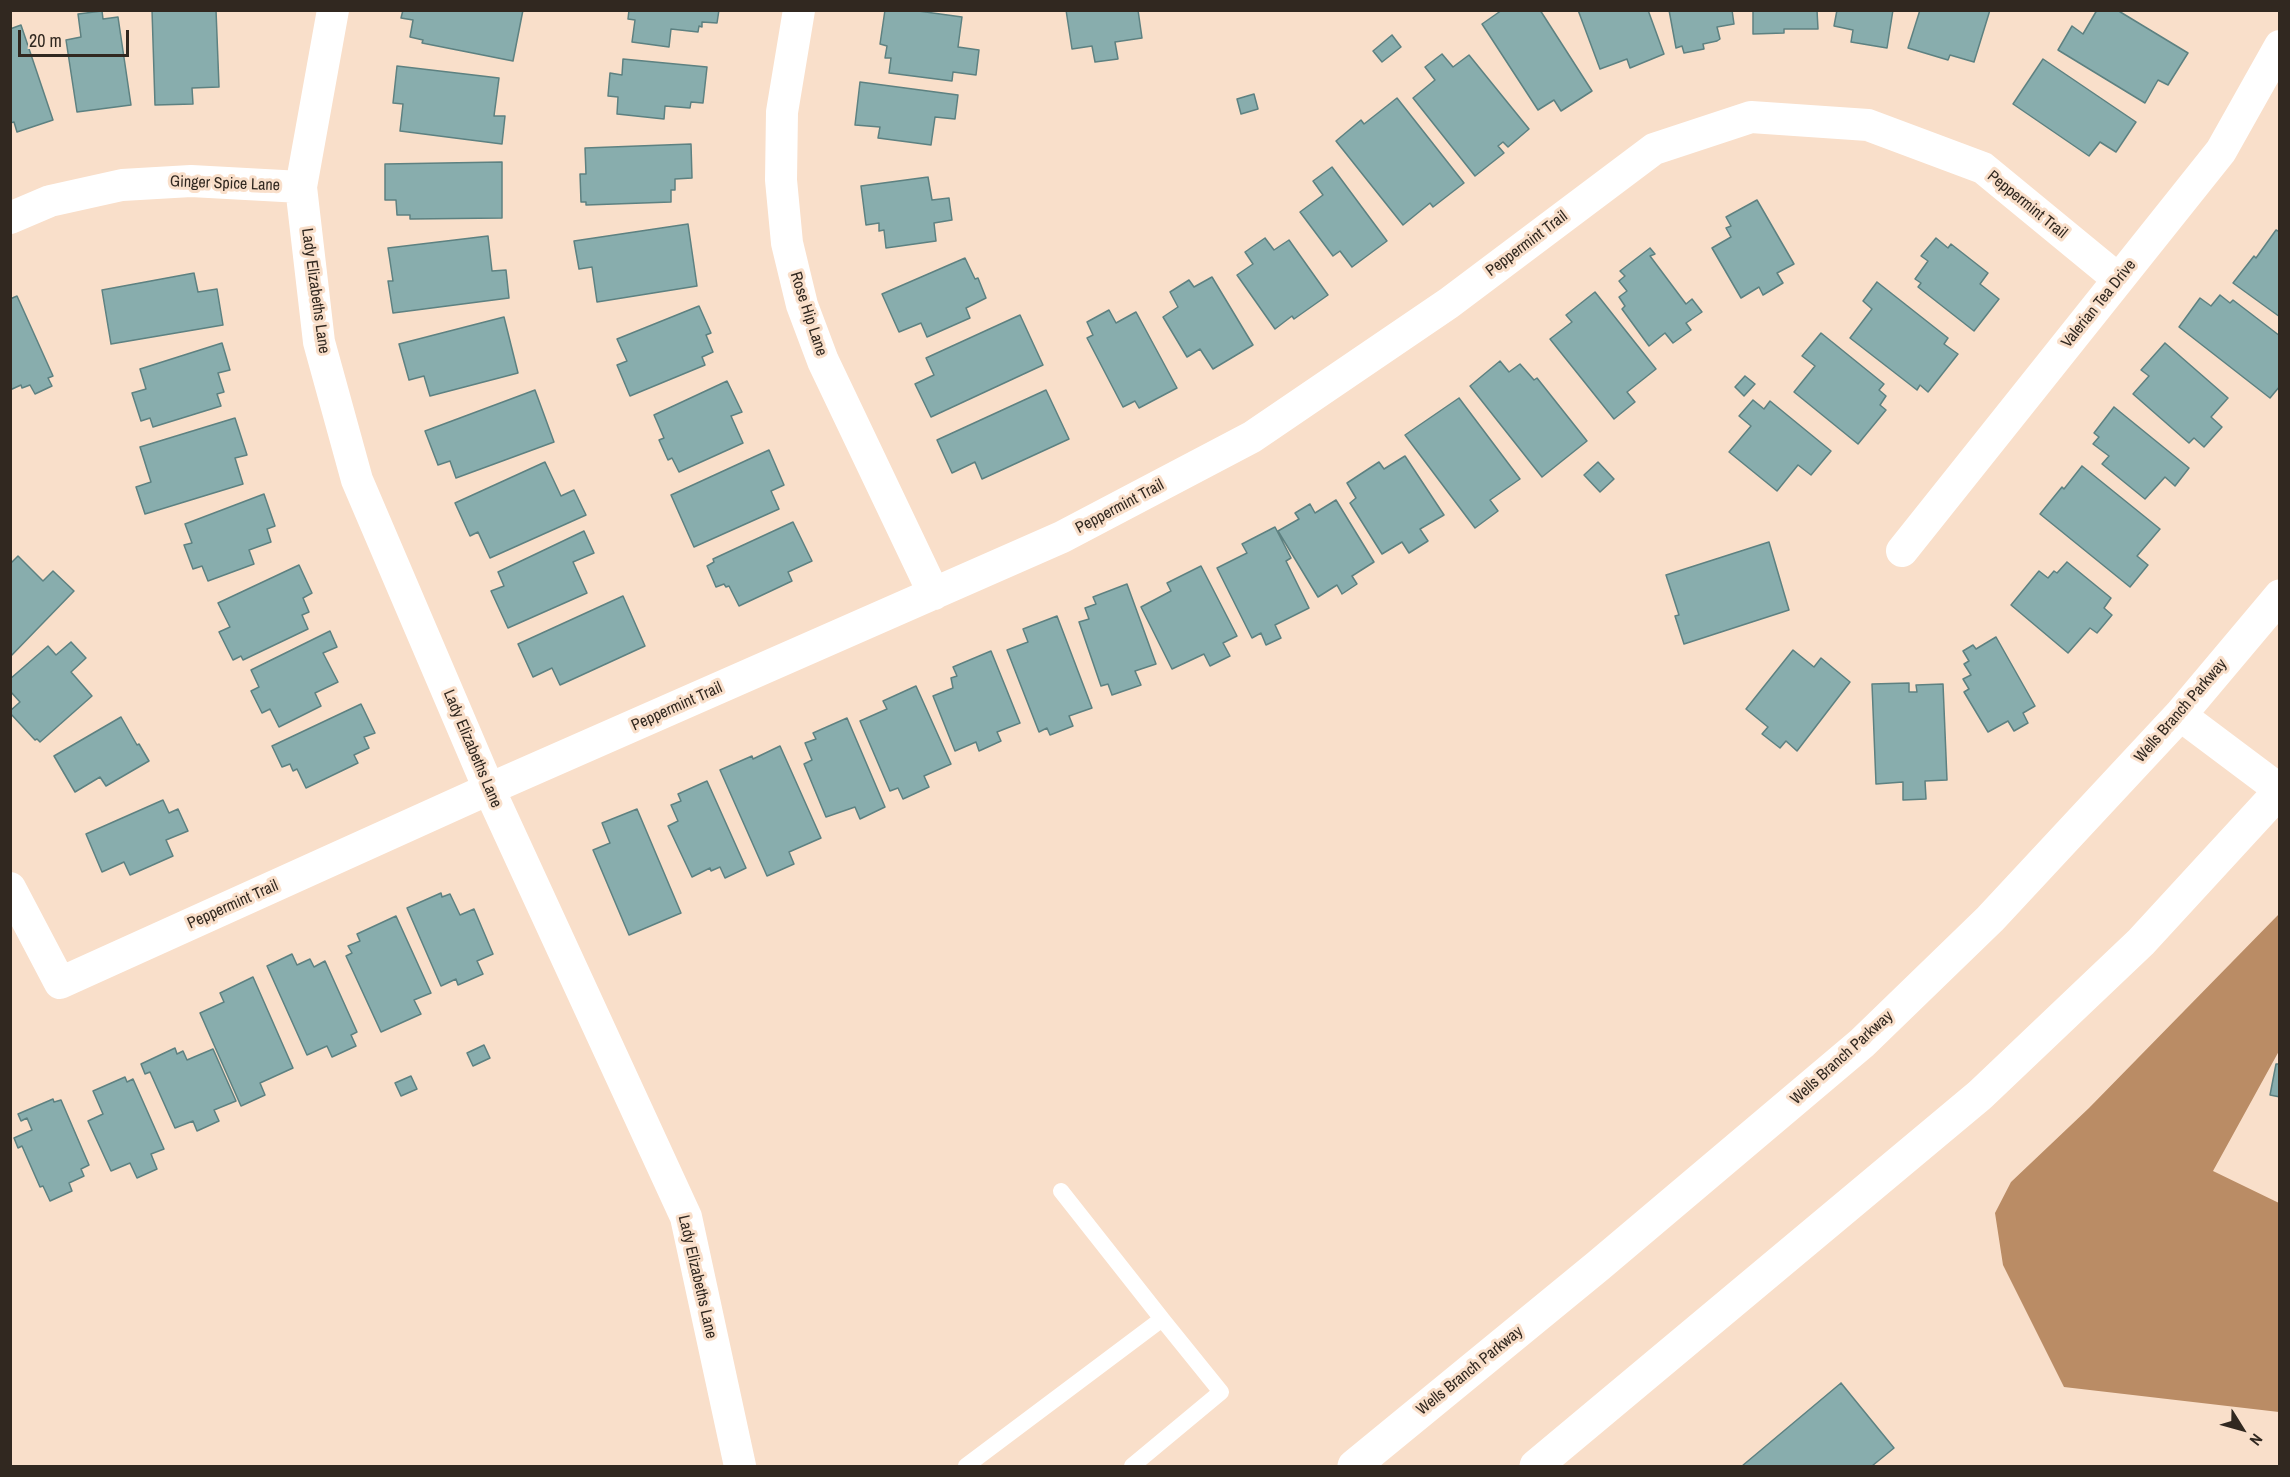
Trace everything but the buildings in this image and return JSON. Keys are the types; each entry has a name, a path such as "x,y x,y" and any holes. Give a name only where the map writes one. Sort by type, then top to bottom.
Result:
{"main road":[{"name":"Wells Branch Parkway","path":"1354,1467 1862,1044 1990,919 2180,715 2280,597"},
{"path":"1536,1467 1980,1095 2141,942 2280,791"}],"street":[{"name":"Lady Elizabeths Lane","path":"333,10 301,187 319,342 357,480 489,789 686,1217 740,1467"},
{"name":"Rose Hip Lane","path":"799,10 782,112 782,180 787,243 802,305 823,361 934,594"},
{"name":"Valerian Tea Drive","path":"1902,550 2221,151 2280,46"},
{"name":"Peppermint Trail","path":"10,888 60,983 489,789 1062,537 1252,437 1449,303 1654,149 1751,117 1868,125 1983,168 2118,279"},
{"name":"Ginger Spice Lane","path":"10,218 50,201 122,185 191,181 301,187"},
{"path":"2180,715 2280,791"}],"lane":[{"path":"1061,1191 1221,1392 1132,1467"},
{"path":"966,1467 1162,1318"}],"shaded area":[{"path":"2279,914 2279,1051 2213,1171 2279,1203 2279,1412 2064,1387 2003,1265 1995,1213 2011,1182 2089,1108"}]}
